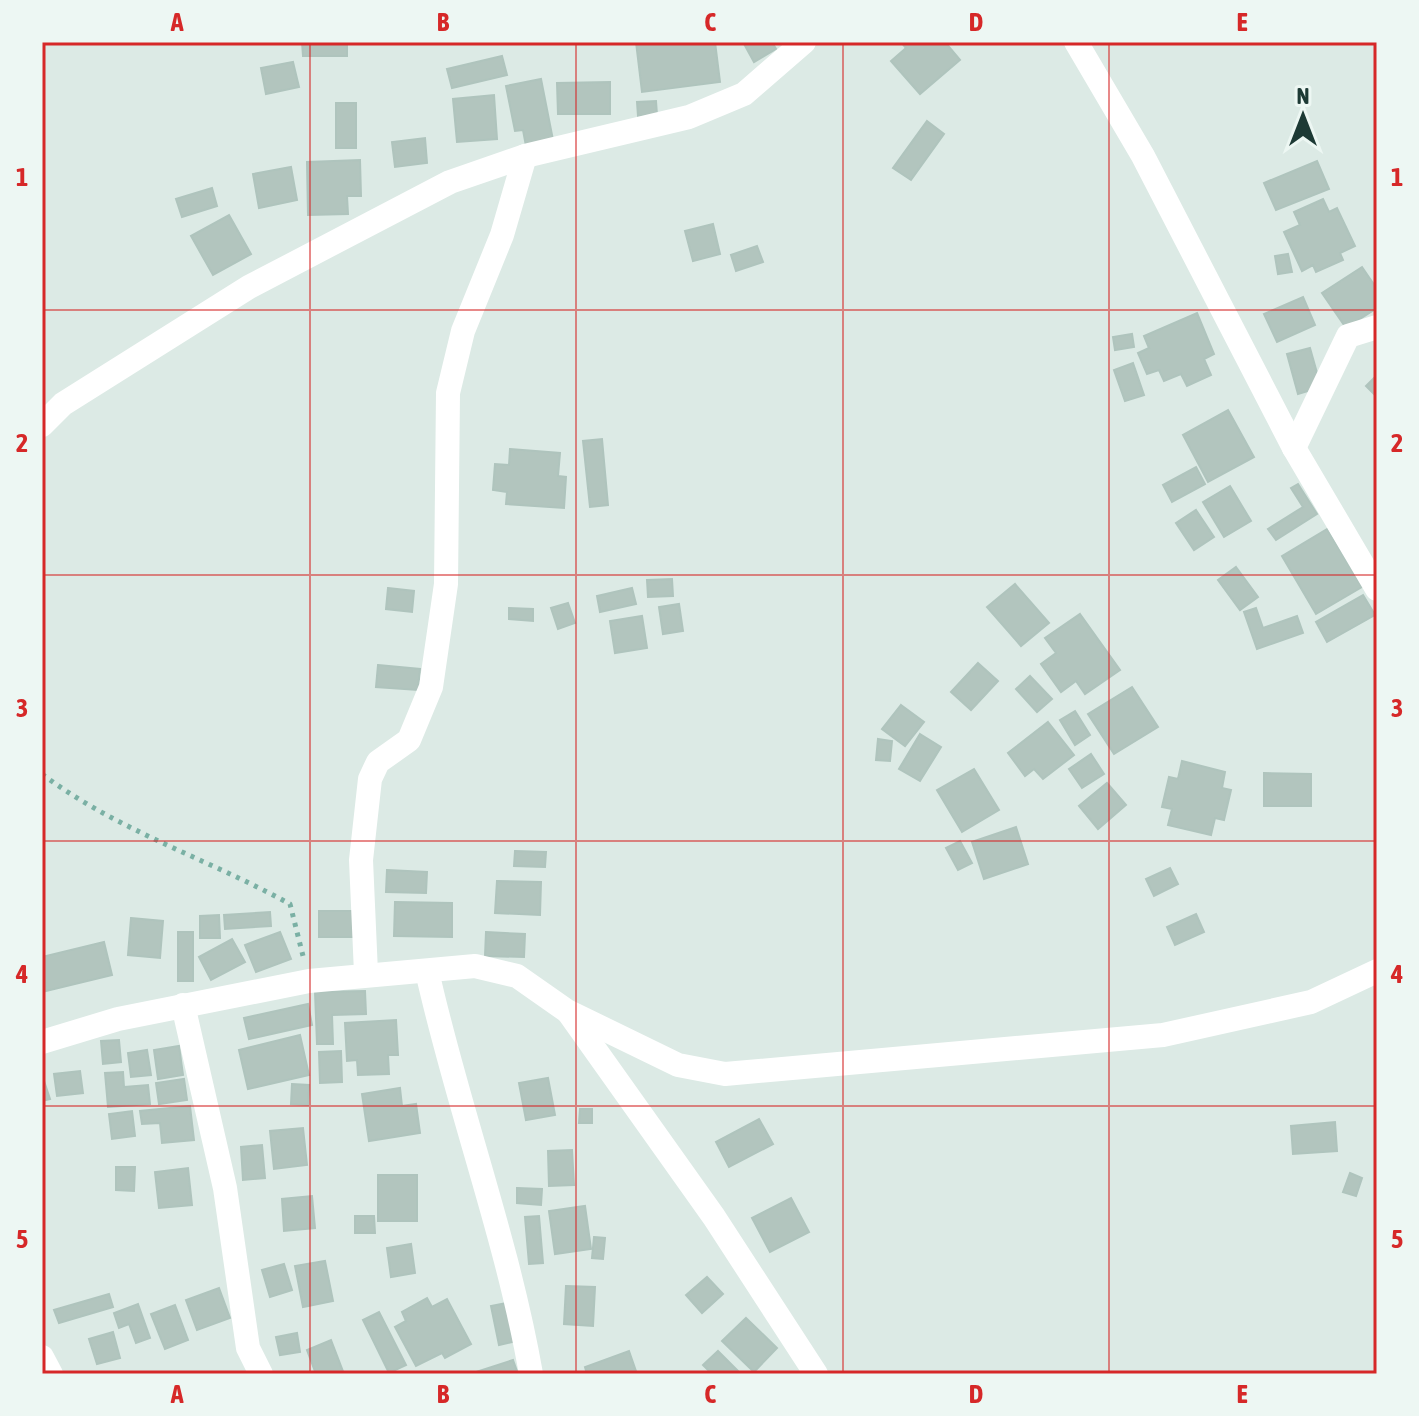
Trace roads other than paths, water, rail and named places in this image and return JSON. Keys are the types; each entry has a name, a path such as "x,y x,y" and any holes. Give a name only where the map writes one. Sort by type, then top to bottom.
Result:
{"street":[{"path":"42,425 63,404 249,287 450,182 525,156 689,117 744,94 804,42"},
{"path":"1076,42 1143,156 1294,448 1377,589"},
{"path":"366,973 361,860 370,779 378,762 409,740 431,687 446,584 448,393 463,331 502,235 525,156"},
{"path":"1294,448 1348,336 1377,327"},
{"path":"42,1042 118,1019 309,981 366,973 475,966 517,976 567,1011 678,1065 725,1074 1163,1035 1311,1002 1377,971"},
{"path":"427,971 440,1032 485,1183 531,1374"},
{"path":"183,1005 225,1188 248,1348 261,1374"},
{"path":"567,1011 714,1217 816,1374"},
{"path":"42,1357 51,1374"}]}
